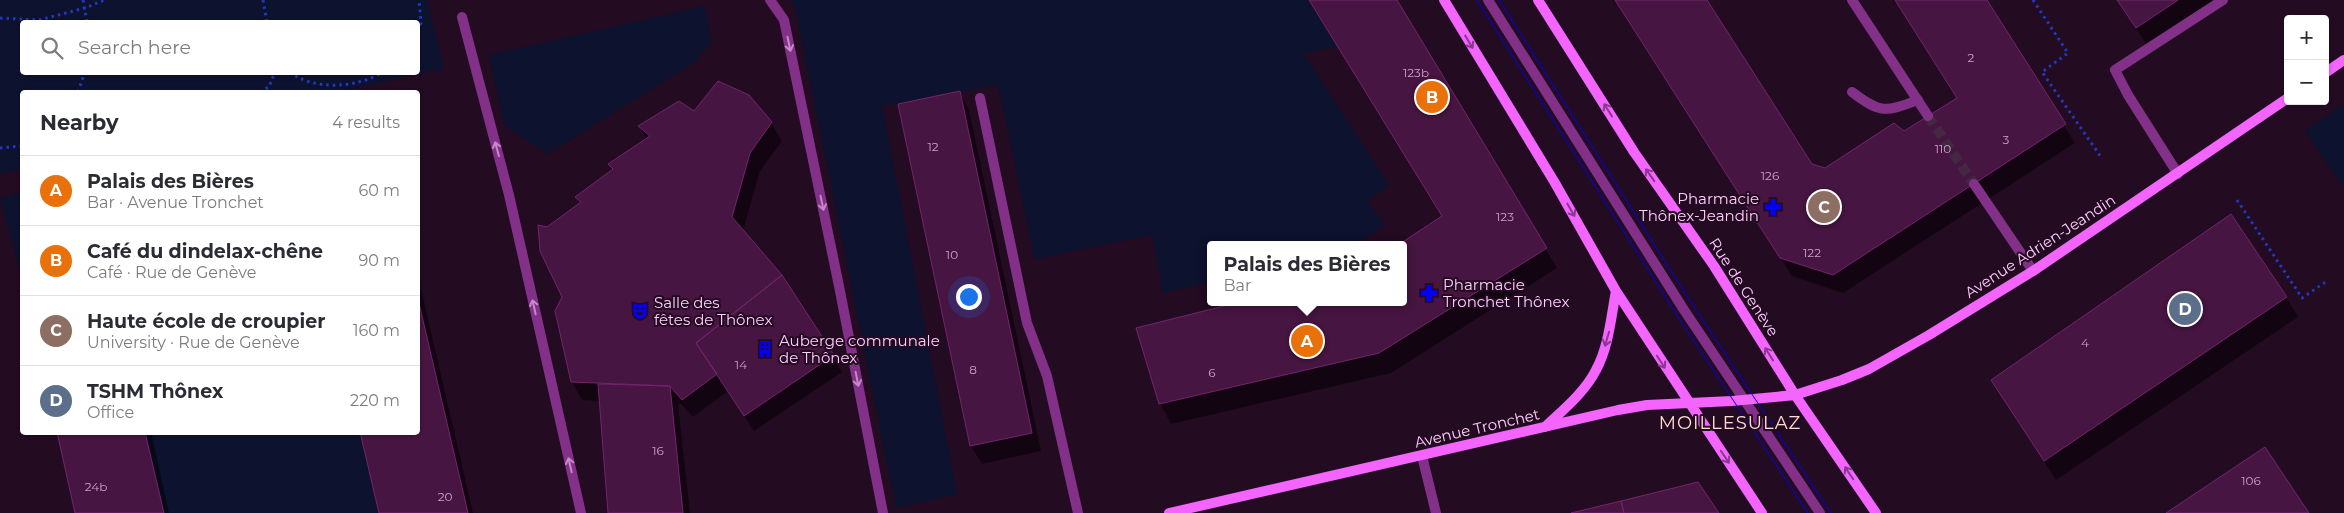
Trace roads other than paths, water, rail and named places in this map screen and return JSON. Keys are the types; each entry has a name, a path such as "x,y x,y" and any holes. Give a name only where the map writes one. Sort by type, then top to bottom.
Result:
{"main road":[{"path":"1444,0 1555,183 1616,291 1762,513"},
{"name":"Rue de Genève","path":"1538,0 1634,152 1714,266 1795,395 1876,513"},
{"path":"2329,69 2344,60"},
{"name":"Avenue Adrien-Jeandin","path":"1795,395 1869,369 1929,335 2033,271 2284,101"},
{"path":"1545,427 1583,389 1596,370 1609,331 1616,291"},
{"name":"Avenue Tronchet","path":"1169,513 1647,405 1795,395"}],"street":[{"path":"770,0 784,20 840,286 883,513"},
{"path":"1488,0 1743,400 1820,513"},
{"path":"1852,0 1928,116"},
{"path":"2178,174 2128,95 2115,70 2223,0"},
{"path":"462,17 509,195 581,513"},
{"path":"1852,92 1870,105 1888,110 1918,100"},
{"path":"980,98 1027,323 1047,376 1078,513"},
{"path":"1974,184 2033,271"},
{"path":"1422,456 1436,513"}],"tunnel":[{"path":"1928,116 1974,184"}],"tram line":[{"path":"1477,0 1680,320 1808,513"},
{"path":"1499,0 1692,304 1831,513"}],"place":[{"name":"Café du dindelax-chêne","path":"1432,97"},
{"name":"Pharmacie Thônex-Jeandin","path":"1773,207"},
{"name":"Haute école de croupier","path":"1824,207"},
{"name":"Pharmacie Tronchet Thônex","path":"1429,293"},
{"name":"TSHM Thônex","path":"2185,309"},
{"name":"Salle des fêtes de Thônex","path":"640,311"},
{"name":"Palais des Bières","path":"1307,341"},
{"name":"Auberge communale de Thônex","path":"765,349"}],"district":[{"name":"MOILLESULAZ","path":"1730,423"}]}
